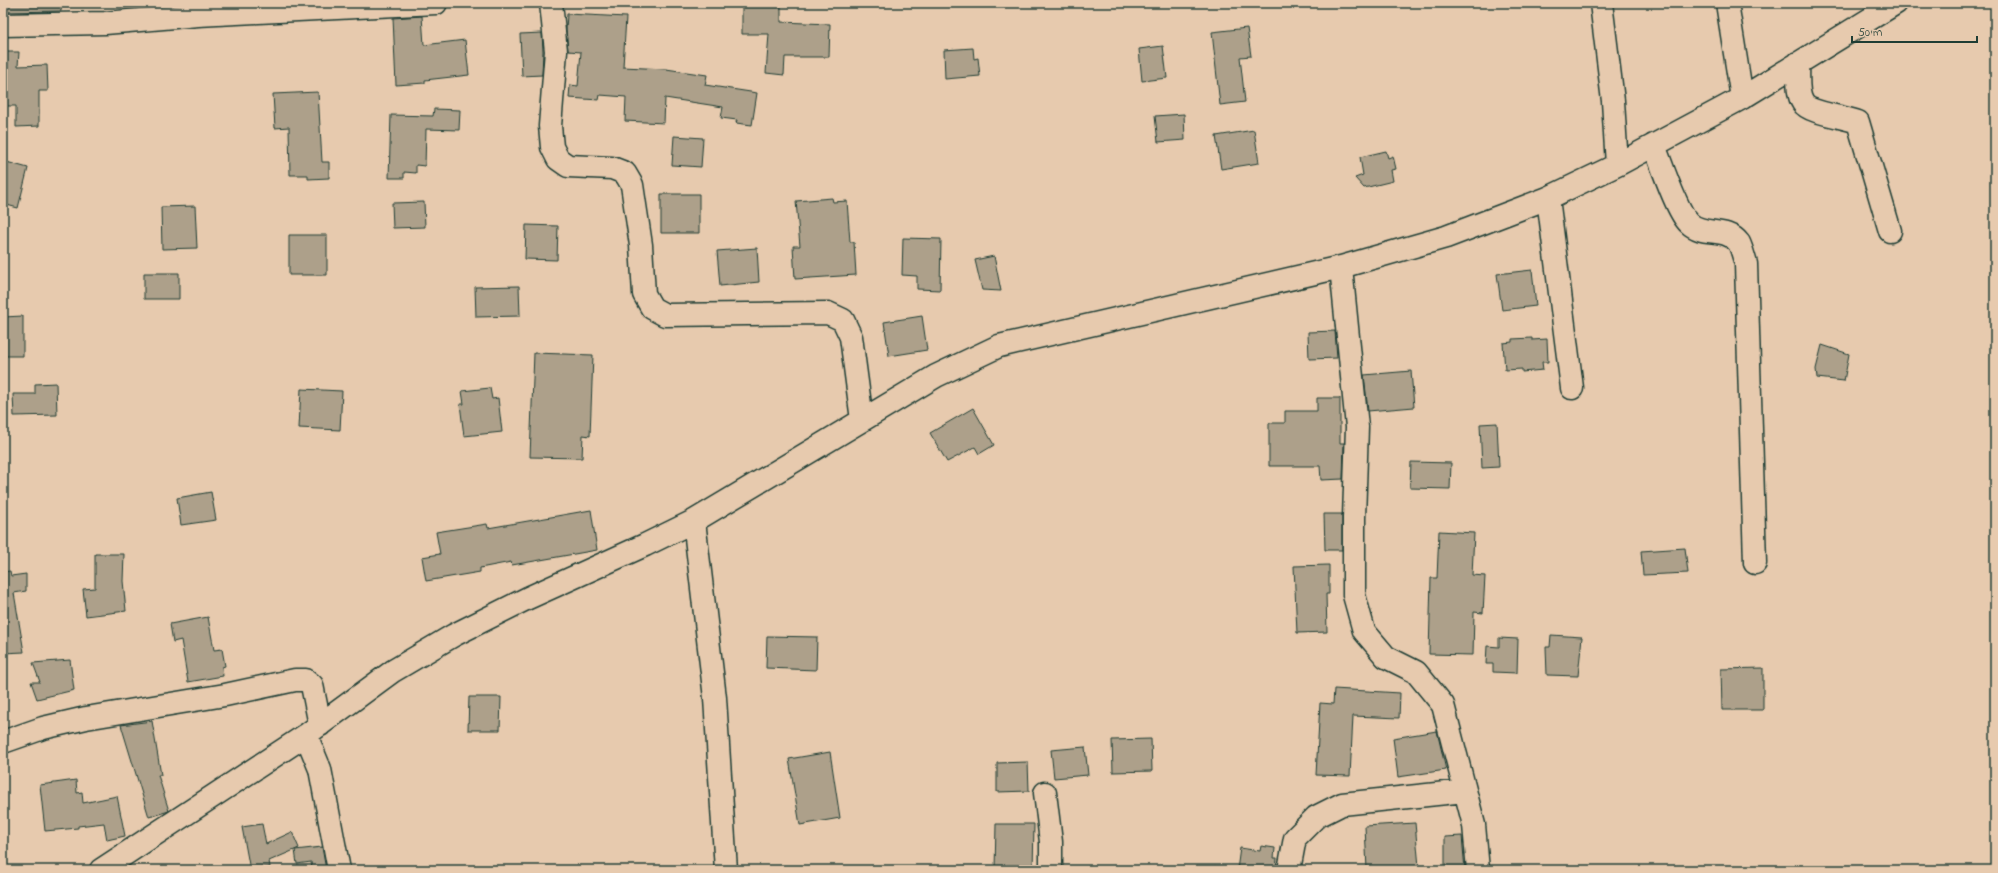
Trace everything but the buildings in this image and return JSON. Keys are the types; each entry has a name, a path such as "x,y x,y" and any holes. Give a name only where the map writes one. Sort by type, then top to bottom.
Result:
{"street":[{"path":"3,25 105,23 198,9 281,12 436,3"},
{"path":"551,3 556,50 550,126 552,147 558,159 568,166 612,168 625,173 632,185 642,246 644,294 652,308 665,315 828,313 843,320 851,337 862,420"},
{"path":"1601,3 1613,101 1617,165"},
{"path":"1727,3 1742,98"},
{"path":"101,870 313,730 393,671 454,635 528,598 694,521 936,376 999,346 1341,267 1446,237 1548,198 1617,165 1742,98 1896,3"},
{"path":"1798,63 1800,94 1803,104 1809,109 1858,122 1890,231"},
{"path":"1654,145 1679,210 1689,223 1698,229 1725,233 1739,243 1746,264 1755,564"},
{"path":"1548,198 1572,388"},
{"path":"1341,267 1357,427 1354,518 1354,595 1364,631 1386,657 1416,672 1444,705 1474,825 1478,870"},
{"path":"694,521 715,698 726,870"},
{"path":"3,742 43,728 86,718 225,695 295,680 306,680 312,685 313,730 339,870"},
{"path":"1289,870 1295,838 1316,817 1342,804 1465,791"},
{"path":"1045,793 1051,842 1051,870"}]}
